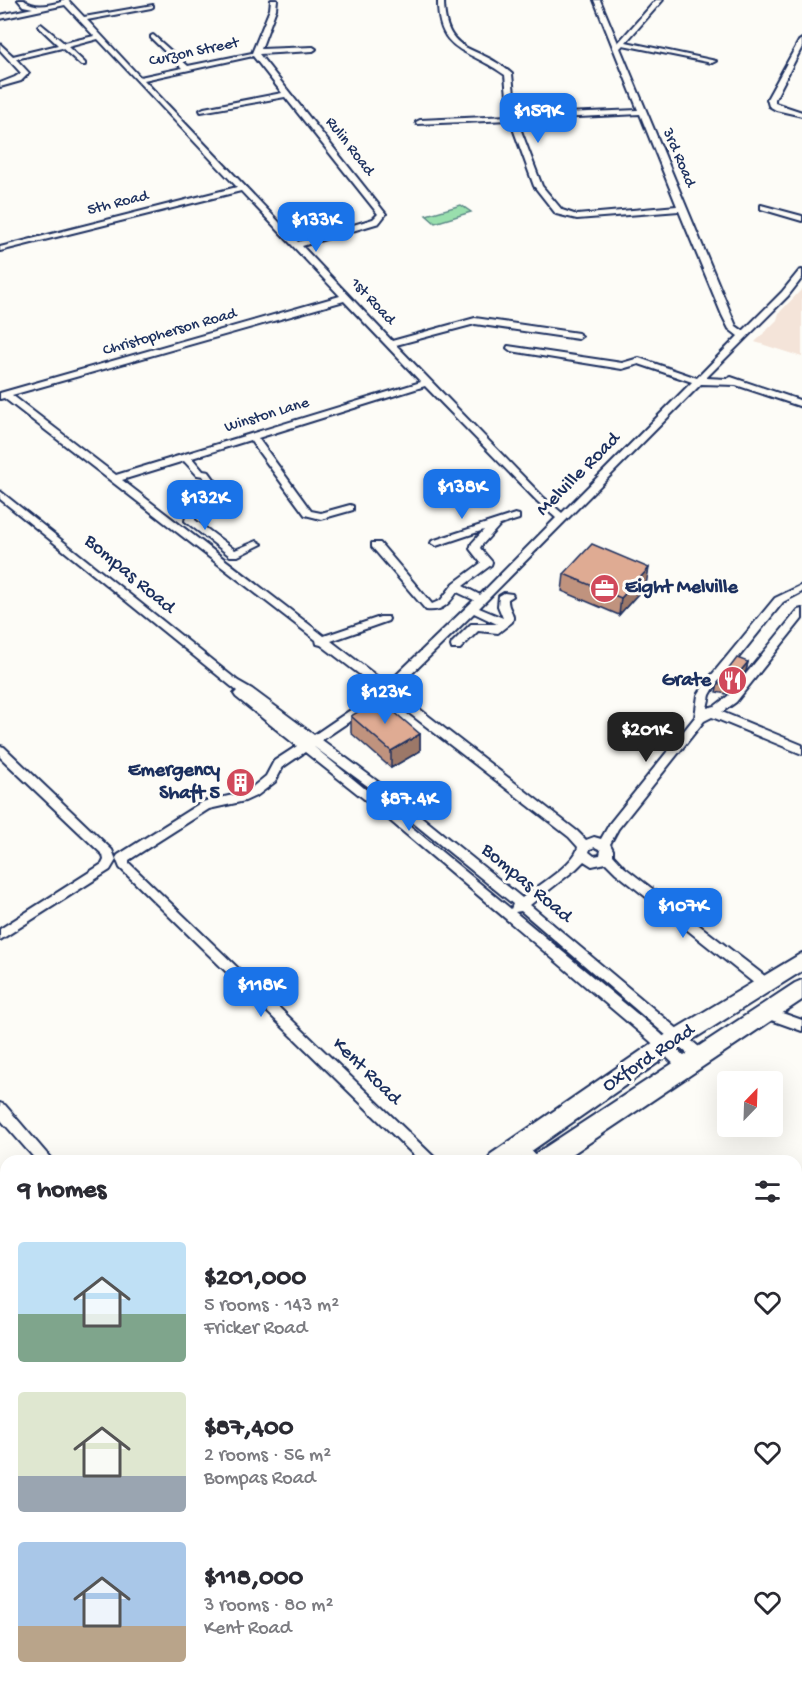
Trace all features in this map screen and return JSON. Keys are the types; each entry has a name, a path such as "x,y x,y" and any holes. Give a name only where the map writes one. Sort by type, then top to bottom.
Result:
{"main road":[{"name":"Oxford Road","path":"526,1154 549,1127 672,1041 802,961"},
{"name":"Oxford Road","path":"552,1155 802,989"},
{"path":"549,1127 565,1146"}],"street":[{"path":"21,0 29,6 45,6"},
{"path":"256,53 274,0"},
{"path":"441,0 441,23 450,40 508,74 513,118 538,186 554,208 563,215 577,217 683,208"},
{"name":"3rd Road","path":"597,0 619,45 643,112 732,327 732,346"},
{"path":"619,45 660,0"},
{"path":"0,17 66,1"},
{"name":"1st Road","path":"66,1 427,383 540,499 561,517"},
{"path":"82,19 151,6"},
{"path":"41,26 83,64"},
{"path":"153,37 187,69"},
{"path":"13,58 101,38"},
{"path":"802,41 772,95 772,104 784,110 802,114"},
{"path":"619,45 712,61"},
{"path":"0,46 23,68 24,75 0,85"},
{"name":"Curzon Street","path":"139,78 256,53 313,49"},
{"name":"Rulin Road","path":"256,53 382,214 376,221 297,245"},
{"path":"204,110 288,94"},
{"path":"420,122 643,112"},
{"name":"5th Road","path":"0,249 243,189"},
{"path":"764,207 802,219"},
{"name":"Melville Road","path":"0,934 206,805 245,797 254,792 271,779 278,764 387,691 473,609 561,517 799,282 796,279 802,273"},
{"name":"Christopherson Road","path":"2,395 347,297"},
{"path":"391,345 475,321 578,336"},
{"name":"3rd Road","path":"732,327 743,336"},
{"path":"511,348 622,366 642,362 698,381 736,382"},
{"path":"707,372 802,404"},
{"name":"Winston Lane","path":"115,479 427,383"},
{"path":"2,395 115,479 765,984"},
{"path":"252,436 308,513 321,516 350,508"},
{"path":"196,453 220,496 190,514 190,521 234,554 257,544"},
{"path":"184,456 200,473 206,474"},
{"name":"Bompas Road","path":"0,494 234,684 248,692 508,914 672,1041"},
{"path":"436,543 515,517"},
{"path":"375,545 430,608 439,607 453,594 459,584 486,565 487,562 475,549 496,523"},
{"path":"459,584 485,597"},
{"path":"704,712 704,694 710,685 779,600 800,590"},
{"path":"456,646 475,627 498,629 508,620 508,614 503,608 502,601 504,596 508,596"},
{"path":"473,609 504,623"},
{"path":"508,914 594,851 704,712 732,699 802,612"},
{"path":"321,641 384,619"},
{"path":"704,712 802,750"},
{"name":"Bompas Road","path":"309,743 522,905 692,1061"},
{"name":"Kent Road","path":"0,750 108,853 124,865 423,1155"},
{"path":"765,1012 802,1026"},
{"path":"0,1109 41,1155"}],"shaded area":[{"path":"802,289 802,357 755,342 777,320 779,313"}],"green space":[{"path":"461,205 471,212 435,223 426,215"}],"building":[{"path":"592,544 649,568 621,598 564,574"},
{"path":"737,658 748,662 728,686 718,683"},
{"path":"379,699 420,734 391,751 351,716"},
{"path":"240,772 248,778 243,783 237,784 231,779"}],"place":[{"name":"Eight Melville","path":"604,588"},
{"name":"Grate","path":"732,681"},
{"name":"Emergency Shaft 5","path":"241,782"}]}
